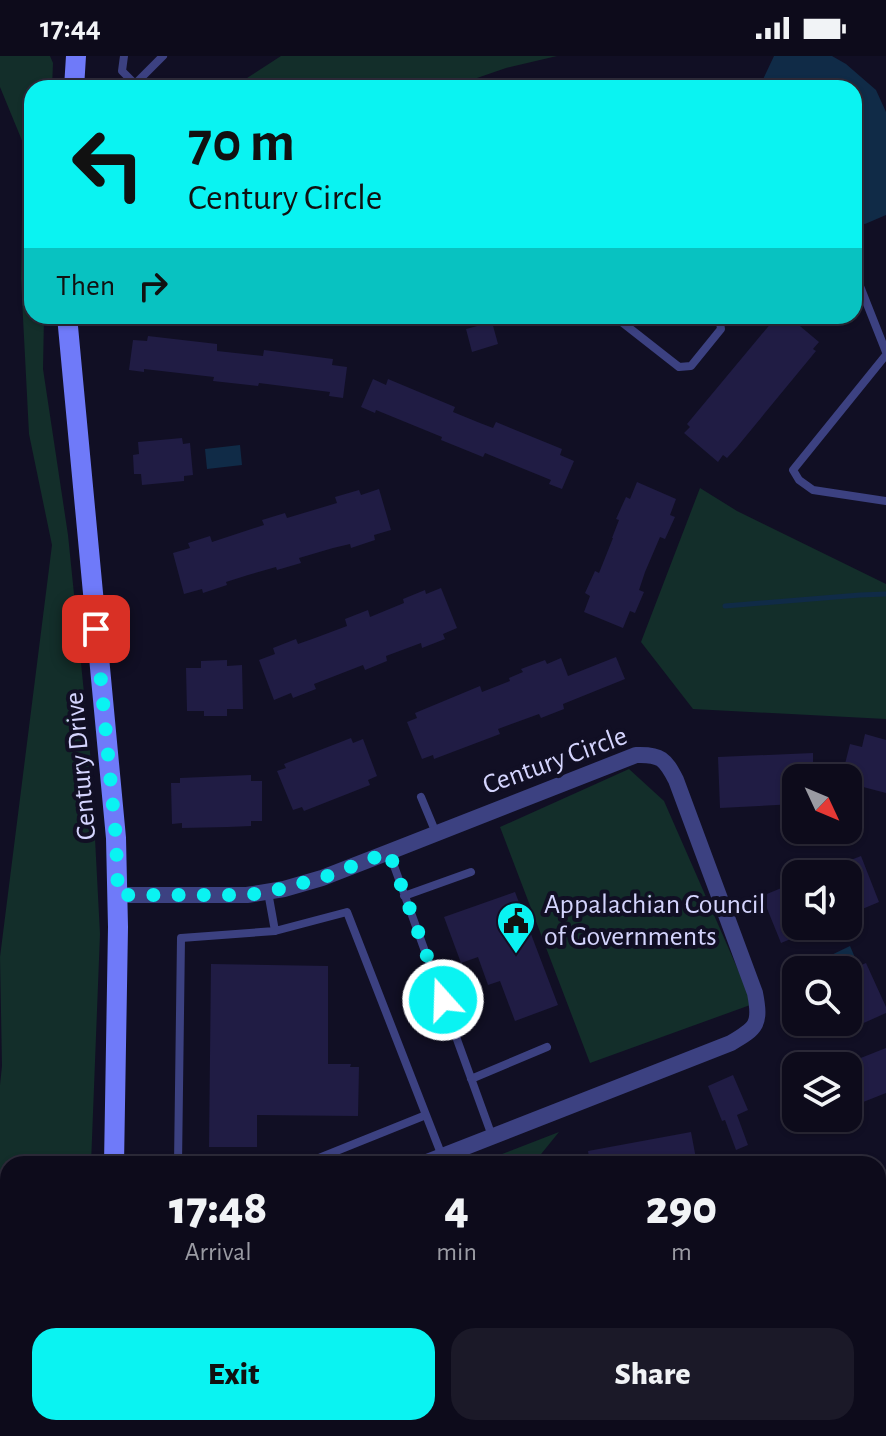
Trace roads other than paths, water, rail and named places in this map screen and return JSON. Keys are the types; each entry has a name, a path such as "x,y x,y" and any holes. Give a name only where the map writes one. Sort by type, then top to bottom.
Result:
{"street":[{"path":"74,80 76,56"},
{"name":"Century Drive","path":"68,324 116,838 114,1156"},
{"name":"Century Circle","path":"118,895 247,895 268,892 322,878 636,755 659,757 676,780 755,993 759,1011 757,1023 751,1031 731,1043 442,1156"}],"lane":[{"path":"124,56 122,71 129,80"},
{"path":"140,80 163,56"},
{"path":"862,292 886,354 793,470 799,480 813,490 886,501"},
{"path":"624,324 679,367 691,366 721,329 720,324"},
{"path":"421,797 436,834"},
{"path":"389,852 492,1136"},
{"path":"404,896 471,872"},
{"path":"268,892 275,931"},
{"path":"178,1156 181,938 275,931 347,912 442,1156"},
{"path":"471,1079 547,1047"},
{"path":"324,1156 426,1115"}],"water":[{"path":"774,56 832,56 876,90 886,112 886,215 862,223 862,80 763,80"},
{"path":"240,445 242,465 207,469 205,449"},
{"path":"850,946 854,956 829,956"}],"waterway":[{"path":"725,606 886,594"}],"place":[{"name":"Appalachian Council of Governments","path":"516,955"}]}
